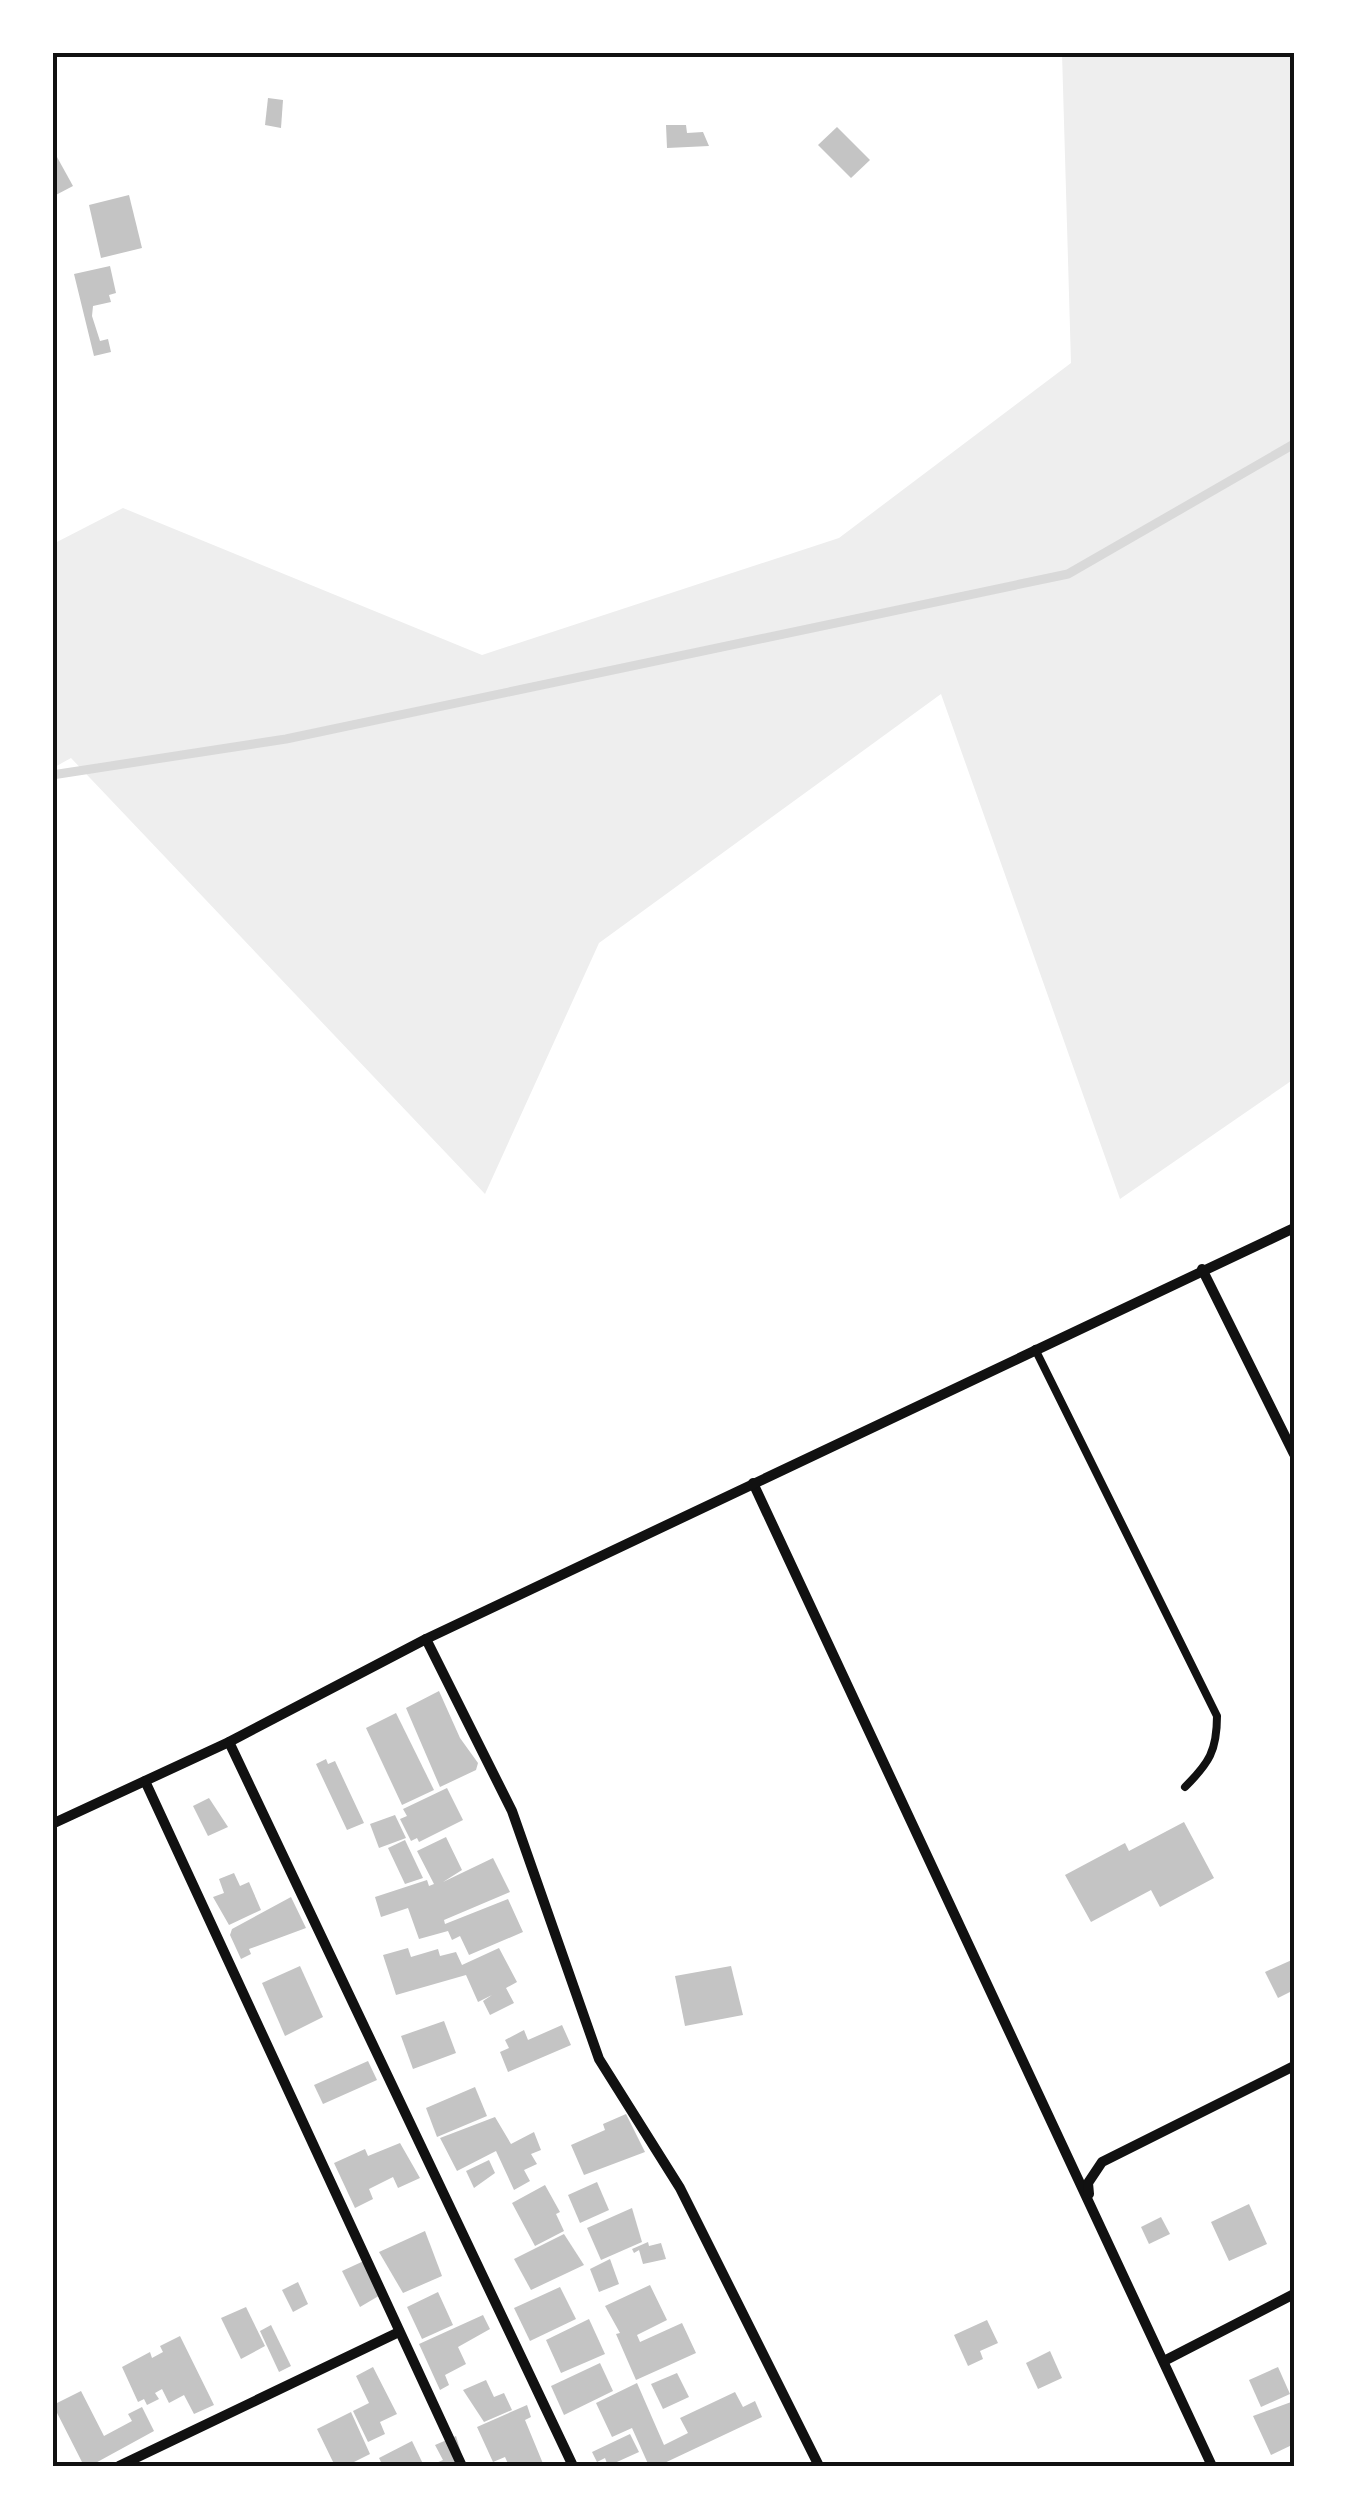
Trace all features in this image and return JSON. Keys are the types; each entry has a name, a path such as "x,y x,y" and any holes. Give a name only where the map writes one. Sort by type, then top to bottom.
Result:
{"street":[{"path":"52,1824 229,1742 426,1639 1294,1228"},
{"path":"1202,1269 1294,1454"},
{"path":"753,1484 1089,2195 1212,2466"},
{"path":"426,1639 512,1811 599,2060 680,2188 819,2466"},
{"path":"229,1742 573,2466"},
{"path":"144,1781 462,2466"},
{"path":"1089,2195 1088,2184 1102,2162 1294,2066"},
{"path":"1164,2361 1294,2294"},
{"path":"119,2466 399,2332"}],"lane":[{"path":"1035,1349 1217,1716 1217,1747 1208,1764 1185,1787"}],"shaded area":[{"path":"1062,53 1294,53 1294,1079 1120,1199 941,694 599,943 485,1194 71,758 53,768 53,544 123,508 482,655 839,538 1071,363"}],"building":[{"path":"268,98 283,100 281,128 265,125"},
{"path":"666,125 686,125 687,133 703,132 709,146 667,148"},
{"path":"837,127 870,160 851,178 818,145"},
{"path":"52,148 73,186 52,197"},
{"path":"129,195 142,248 101,258 89,205"},
{"path":"110,266 116,293 109,295 111,302 93,306 92,316 100,341 108,339 111,352 94,356 74,274"},
{"path":"439,1691 460,1738 478,1763 476,1770 440,1787 406,1708"},
{"path":"396,1713 434,1790 402,1805 366,1728"},
{"path":"326,1759 328,1764 335,1761 364,1823 347,1830 316,1764"},
{"path":"447,1788 463,1820 419,1842 417,1838 411,1841 400,1819 407,1816 403,1809"},
{"path":"209,1798 228,1827 208,1836 193,1806"},
{"path":"395,1815 406,1838 379,1848 370,1824"},
{"path":"1184,1822 1214,1878 1160,1907 1151,1890 1091,1922 1065,1875 1125,1843 1129,1851"},
{"path":"446,1837 462,1870 443,1882 493,1858 510,1892 444,1920 445,1924 508,1899 523,1932 469,1955 460,1936 452,1940 448,1931 419,1939 408,1908 381,1917 375,1897 427,1880 429,1886 434,1884 417,1851"},
{"path":"405,1840 423,1878 405,1884 388,1848"},
{"path":"234,1873 240,1886 249,1882 261,1910 229,1925 213,1897 224,1893 219,1879"},
{"path":"291,1897 306,1928 249,1949 251,1954 241,1959 230,1935 232,1929"},
{"path":"408,1948 411,1957 438,1949 440,1956 456,1952 462,1965 499,1948 517,1982 506,1988 514,2003 490,2015 483,2001 492,1995 478,2002 466,1975 396,1995 383,1955"},
{"path":"1294,1959 1294,1990 1278,1998 1265,1972"},
{"path":"300,1966 323,2017 285,2036 262,1983"},
{"path":"731,1966 743,2015 685,2026 675,1976"},
{"path":"444,2021 456,2053 413,2069 401,2036"},
{"path":"562,2025 571,2045 508,2072 500,2052 509,2048 505,2040 524,2030 528,2040"},
{"path":"368,2061 377,2080 323,2104 314,2085"},
{"path":"475,2087 487,2116 437,2137 426,2108"},
{"path":"626,2114 645,2152 584,2175 571,2145 605,2130 603,2124"},
{"path":"495,2117 511,2144 534,2132 541,2150 531,2154 537,2164 524,2170 530,2181 514,2190 496,2151 457,2171 440,2138"},
{"path":"400,2143 420,2178 398,2188 393,2177 369,2189 373,2199 355,2208 334,2163 365,2149 368,2156"},
{"path":"489,2160 495,2173 474,2188 466,2171"},
{"path":"597,2182 609,2210 580,2223 568,2195"},
{"path":"545,2185 560,2212 556,2214 564,2231 535,2246 512,2203"},
{"path":"1249,2204 1267,2244 1229,2261 1211,2222"},
{"path":"632,2208 642,2242 601,2260 587,2228"},
{"path":"1161,2217 1170,2234 1149,2244 1141,2227"},
{"path":"425,2231 442,2276 403,2293 379,2252"},
{"path":"564,2234 584,2265 531,2290 514,2259"},
{"path":"648,2242 649,2246 661,2243 666,2259 643,2264 639,2250 634,2253 632,2249"},
{"path":"610,2259 619,2284 599,2292 590,2269"},
{"path":"366,2260 382,2294 360,2307 342,2271"},
{"path":"298,2282 308,2304 293,2312 282,2290"},
{"path":"650,2285 667,2320 637,2335 640,2342 682,2323 696,2353 636,2380 616,2334 620,2333 605,2306"},
{"path":"560,2287 576,2319 530,2341 514,2308"},
{"path":"438,2292 453,2325 422,2339 407,2307"},
{"path":"246,2307 265,2346 241,2359 221,2318"},
{"path":"483,2315 490,2329 458,2347 466,2364 445,2375 449,2385 440,2390 419,2344"},
{"path":"589,2319 605,2354 561,2373 546,2340"},
{"path":"987,2320 998,2343 980,2351 983,2359 968,2366 954,2335"},
{"path":"271,2325 291,2366 279,2372 260,2331"},
{"path":"180,2336 214,2405 194,2414 184,2395 169,2403 162,2389 155,2393 159,2399 147,2405 144,2399 138,2402 122,2367 150,2352 152,2358 163,2352 160,2346"},
{"path":"1050,2351 1062,2378 1038,2389 1026,2363"},
{"path":"600,2363 613,2391 564,2415 551,2386"},
{"path":"373,2367 397,2414 380,2422 385,2434 368,2442 353,2411 369,2403 356,2376"},
{"path":"1278,2367 1290,2394 1261,2407 1249,2380"},
{"path":"677,2373 689,2397 663,2409 651,2384"},
{"path":"486,2380 494,2397 504,2393 512,2410 484,2422 463,2390"},
{"path":"637,2383 664,2445 688,2433 680,2418 735,2392 743,2407 755,2401 762,2417 658,2466 649,2466 632,2428 612,2437 596,2403"},
{"path":"81,2391 104,2436 132,2421 128,2414 142,2407 154,2431 90,2466 80,2466 82,2462 53,2405"},
{"path":"1294,2401 1294,2444 1271,2455 1253,2416"},
{"path":"527,2405 531,2417 525,2420 544,2466 509,2466 505,2457 493,2462 477,2427"},
{"path":"351,2412 370,2454 346,2466 342,2462 335,2466 317,2429"},
{"path":"630,2434 639,2452 608,2466 605,2458 597,2462 592,2452"},
{"path":"456,2436 465,2466 429,2466 443,2460 435,2445"},
{"path":"412,2441 424,2466 383,2466 379,2458"}],"waterway":[{"path":"52,775 286,739 1068,574 1294,444"}]}
